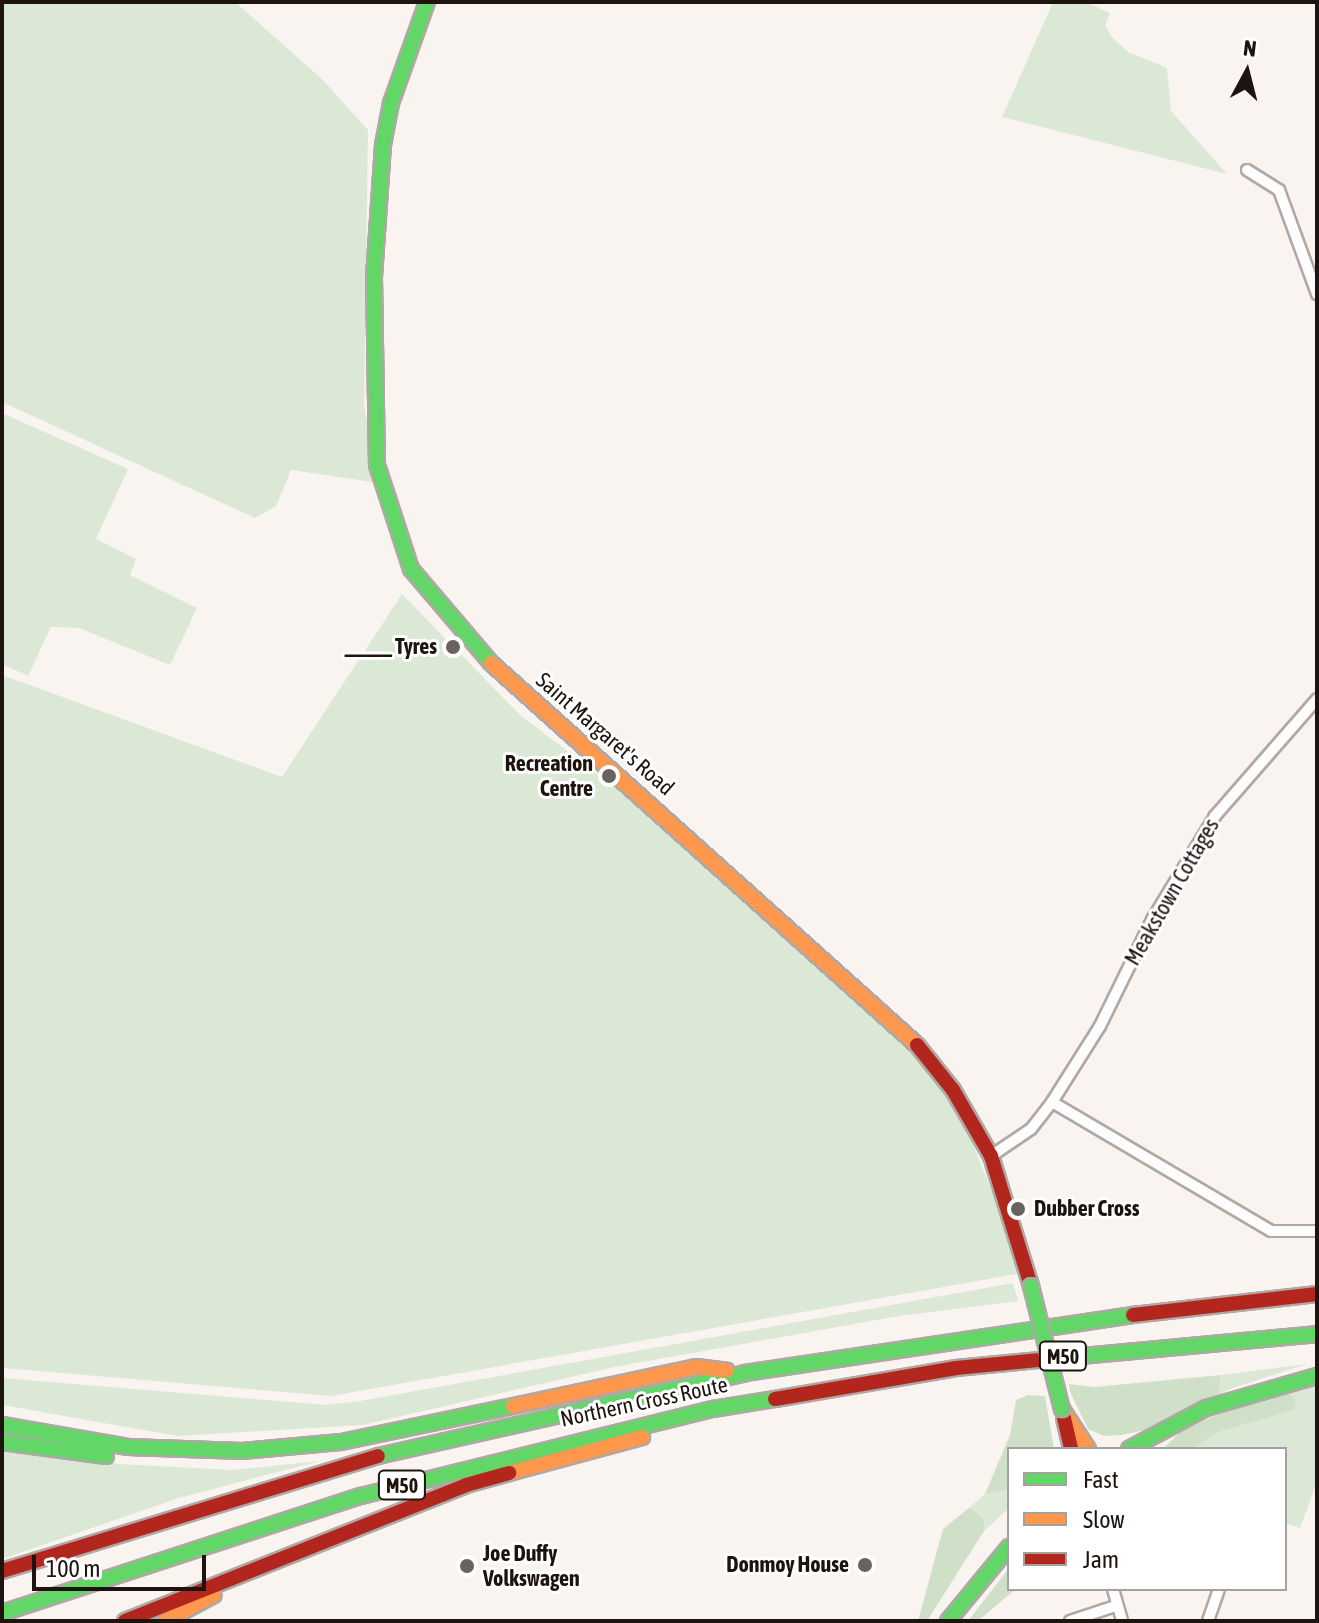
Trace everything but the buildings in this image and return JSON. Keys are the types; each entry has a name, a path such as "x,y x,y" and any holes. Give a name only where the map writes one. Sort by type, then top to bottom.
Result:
{"main road":[{"name":"Saint Margaret's Road","path":"427,2 391,103 383,145 374,290 377,465 411,569 476,650 906,1031 953,1090 991,1156 1031,1286 1071,1447"},
{"name":"Northern Cross Route","path":"2,1571 336,1466 443,1439 745,1373 1205,1304 1317,1294"},
{"name":"Northern Cross Route","path":"2,1613 361,1496 553,1445 810,1391 956,1368 1317,1334"},
{"path":"2,1425 128,1447 242,1451 341,1442 696,1367 745,1373"},
{"path":"1135,1447 1206,1408 1317,1376"},
{"path":"125,1621 466,1485 810,1391"},
{"name":"Saint Margaret's Road","path":"1062,1409 1087,1447"},
{"path":"2,1442 116,1457 220,1462 443,1439"},
{"path":"948,1621 1007,1549"},
{"path":"165,1621 265,1565"}],"street":[{"path":"1247,170 1279,190 1317,294"},
{"name":"Meakstown Cottages","path":"991,1156 1031,1129 1052,1102 1100,1026 1153,918 1207,828 1317,699"},
{"path":"1052,1102 1279,1232 1317,1231"},
{"path":"1113,1591 1115,1606 1122,1621"},
{"path":"1208,1621 1218,1591"},
{"path":"1070,1621 1115,1606"}],"green space":[{"path":"2,2 235,2 323,80 368,130 364,406 379,483 291,470 276,506 255,518 2,402"},
{"path":"1053,2 1086,2 1110,13 1105,26 1112,37 1128,52 1167,68 1171,111 1227,174 1002,117"},
{"path":"2,413 128,469 96,539 136,559 130,575 197,608 170,665 79,628 51,627 28,676 2,664"},
{"path":"402,594 519,714 724,871 927,1066 968,1132 1005,1224 1017,1274 331,1396 2,1368 2,675 282,777"},
{"path":"1013,1283 1018,1301 899,1316 614,1367 363,1425 177,1436 2,1405 2,1378 326,1405 360,1401"},
{"path":"1307,1364 1230,1389 1219,1395 1221,1375"},
{"path":"1221,1375 1219,1395 1146,1430 1121,1435 1104,1436 1088,1429 1069,1384 1094,1387"},
{"path":"1317,1385 1317,1482 1300,1528 1287,1524 1287,1447 1196,1447 1219,1432 1293,1410 1285,1390"},
{"path":"1285,1390 1296,1400 1294,1410 1219,1432 1196,1447 1165,1447 1180,1432 1216,1415"},
{"path":"1028,1395 1045,1396 1054,1447 1007,1447 1007,1489 985,1494 1010,1435 1016,1400"},
{"path":"2,1449 118,1464 233,1470 320,1461 179,1498 2,1559"},
{"path":"1007,1489 1007,1510 984,1531 984,1520 970,1507 985,1494"},
{"path":"970,1507 984,1520 984,1531 927,1621 918,1621 943,1529"},
{"path":"1007,1571 1007,1591 1014,1591 978,1621 968,1621"}],"traffic: fast":[{"path":"427,2 391,103 383,145 374,277 377,465 411,569 491,663"},
{"path":"1031,1286 1062,1409"},
{"path":"378,1456 745,1373 1133,1315"},
{"path":"1071,1357 1317,1334"},
{"path":"1133,1447 1206,1408 1317,1376"},
{"path":"2,1613 361,1496 713,1409 775,1399"},
{"path":"2,1425 128,1447 242,1451 341,1442 513,1406"},
{"path":"2,1442 106,1456"},
{"path":"948,1621 1007,1549"}],"traffic: slow":[{"path":"491,663 917,1045"},
{"path":"513,1406 696,1367 727,1371"},
{"path":"1062,1409 1087,1447"},
{"path":"509,1473 642,1437"},
{"path":"165,1621 214,1595"}],"traffic: jam":[{"path":"917,1045 953,1090 991,1156 1031,1286"},
{"path":"1133,1315 1317,1294"},
{"path":"775,1399 956,1368 1071,1357"},
{"path":"1064,1418 1071,1447"},
{"path":"2,1571 378,1456"},
{"path":"125,1621 466,1485 509,1473"}],"place":[{"name":"_____ Tyres","path":"453,647"},
{"name":"Recreation Centre","path":"609,776"},
{"name":"Dubber Cross","path":"1018,1209"},
{"name":"Donmoy House","path":"865,1565"},
{"name":"Joe Duffy Volkswagen","path":"467,1566"}]}
